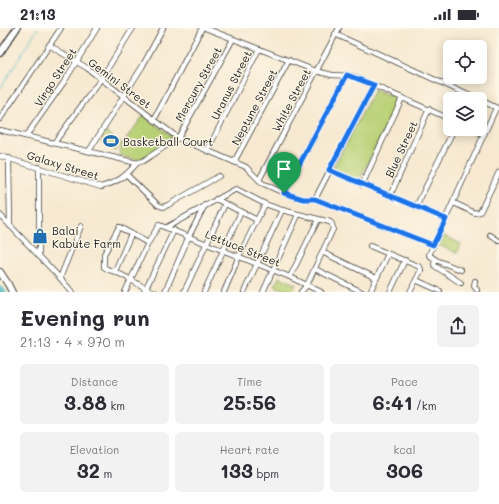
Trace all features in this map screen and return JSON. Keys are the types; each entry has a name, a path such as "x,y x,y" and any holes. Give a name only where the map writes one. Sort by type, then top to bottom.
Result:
{"main road":[{"path":"0,272 12,292"}],"street":[{"path":"0,52 16,28"},
{"path":"0,119 61,28"},
{"name":"Virgo Street","path":"26,136 97,28"},
{"path":"54,143 101,79 133,28"},
{"path":"89,151 142,67 163,28"},
{"path":"154,120 204,28 316,71 332,75 347,75 374,85 443,116"},
{"name":"White Street","path":"259,180 339,28"},
{"path":"335,34 462,92"},
{"name":"Mercury Street","path":"178,138 233,38"},
{"name":"Gemini Street","path":"49,45 101,79 178,138 250,169 262,183 284,193 303,199 315,199 433,245"},
{"name":"Uranus Street","path":"207,151 259,49"},
{"name":"Neptune Street","path":"234,162 289,60"},
{"path":"284,193 347,75"},
{"path":"315,199 374,85"},
{"path":"362,185 402,98"},
{"path":"487,103 498,108 487,127"},
{"name":"Blue Street","path":"390,196 429,109"},
{"path":"0,130 137,163 149,158 178,138"},
{"path":"416,207 451,136"},
{"path":"461,270 436,260 429,255 454,203 482,136"},
{"name":"Galaxy Street","path":"0,156 101,186 113,183 127,174 137,163"},
{"path":"9,158 10,227"},
{"path":"39,167 39,256"},
{"path":"329,170 446,219"},
{"path":"454,203 478,213 481,210 499,172"},
{"path":"127,174 158,205 163,207 219,176"},
{"path":"167,227 236,189 264,204 318,220 330,222 333,227 315,269 307,285 301,292"},
{"path":"216,199 257,220"},
{"path":"184,292 225,204"},
{"path":"224,292 239,256 264,204"},
{"path":"165,292 189,236 205,205"},
{"path":"244,292 282,210"},
{"path":"204,292 241,212"},
{"path":"263,292 298,214"},
{"path":"0,215 72,292"},
{"path":"290,277 318,220"},
{"name":"Lettuce Street","path":"148,244 157,226 160,225 274,270 321,292"},
{"path":"60,278 80,226"},
{"path":"125,292 130,280 148,244 119,227 104,254 104,268 130,280 145,291 155,292"},
{"path":"145,291 174,230"},
{"path":"115,272 131,234"},
{"path":"490,235 499,241"},
{"path":"370,246 419,266 421,270 410,292"},
{"path":"322,252 376,278"},
{"path":"370,292 388,254"},
{"path":"390,292 406,260"},
{"path":"436,260 434,264 435,266 461,283"},
{"path":"315,269 362,292"},
{"path":"416,280 440,291"},
{"path":"475,281 474,286 477,291"}],"green space":[{"path":"374,90 399,100 359,181 332,170"},
{"path":"144,115 174,138 141,159 136,160 119,155 122,144"},
{"name":"Basketball Court","path":"106,132 121,143 115,151 100,140"},
{"path":"441,234 461,244 457,253 436,244"},
{"path":"279,277 296,284 292,292 275,286"}],"waterway":[{"path":"0,89 38,28"}],"place":[{"name":"Basketball Court","path":"111,141"},
{"name":"Balai Kabute Farm","path":"40,236"}],"route":[{"path":"347,75 374,85 329,170 446,219 433,245 315,199 303,199 284,193 347,75"}]}
